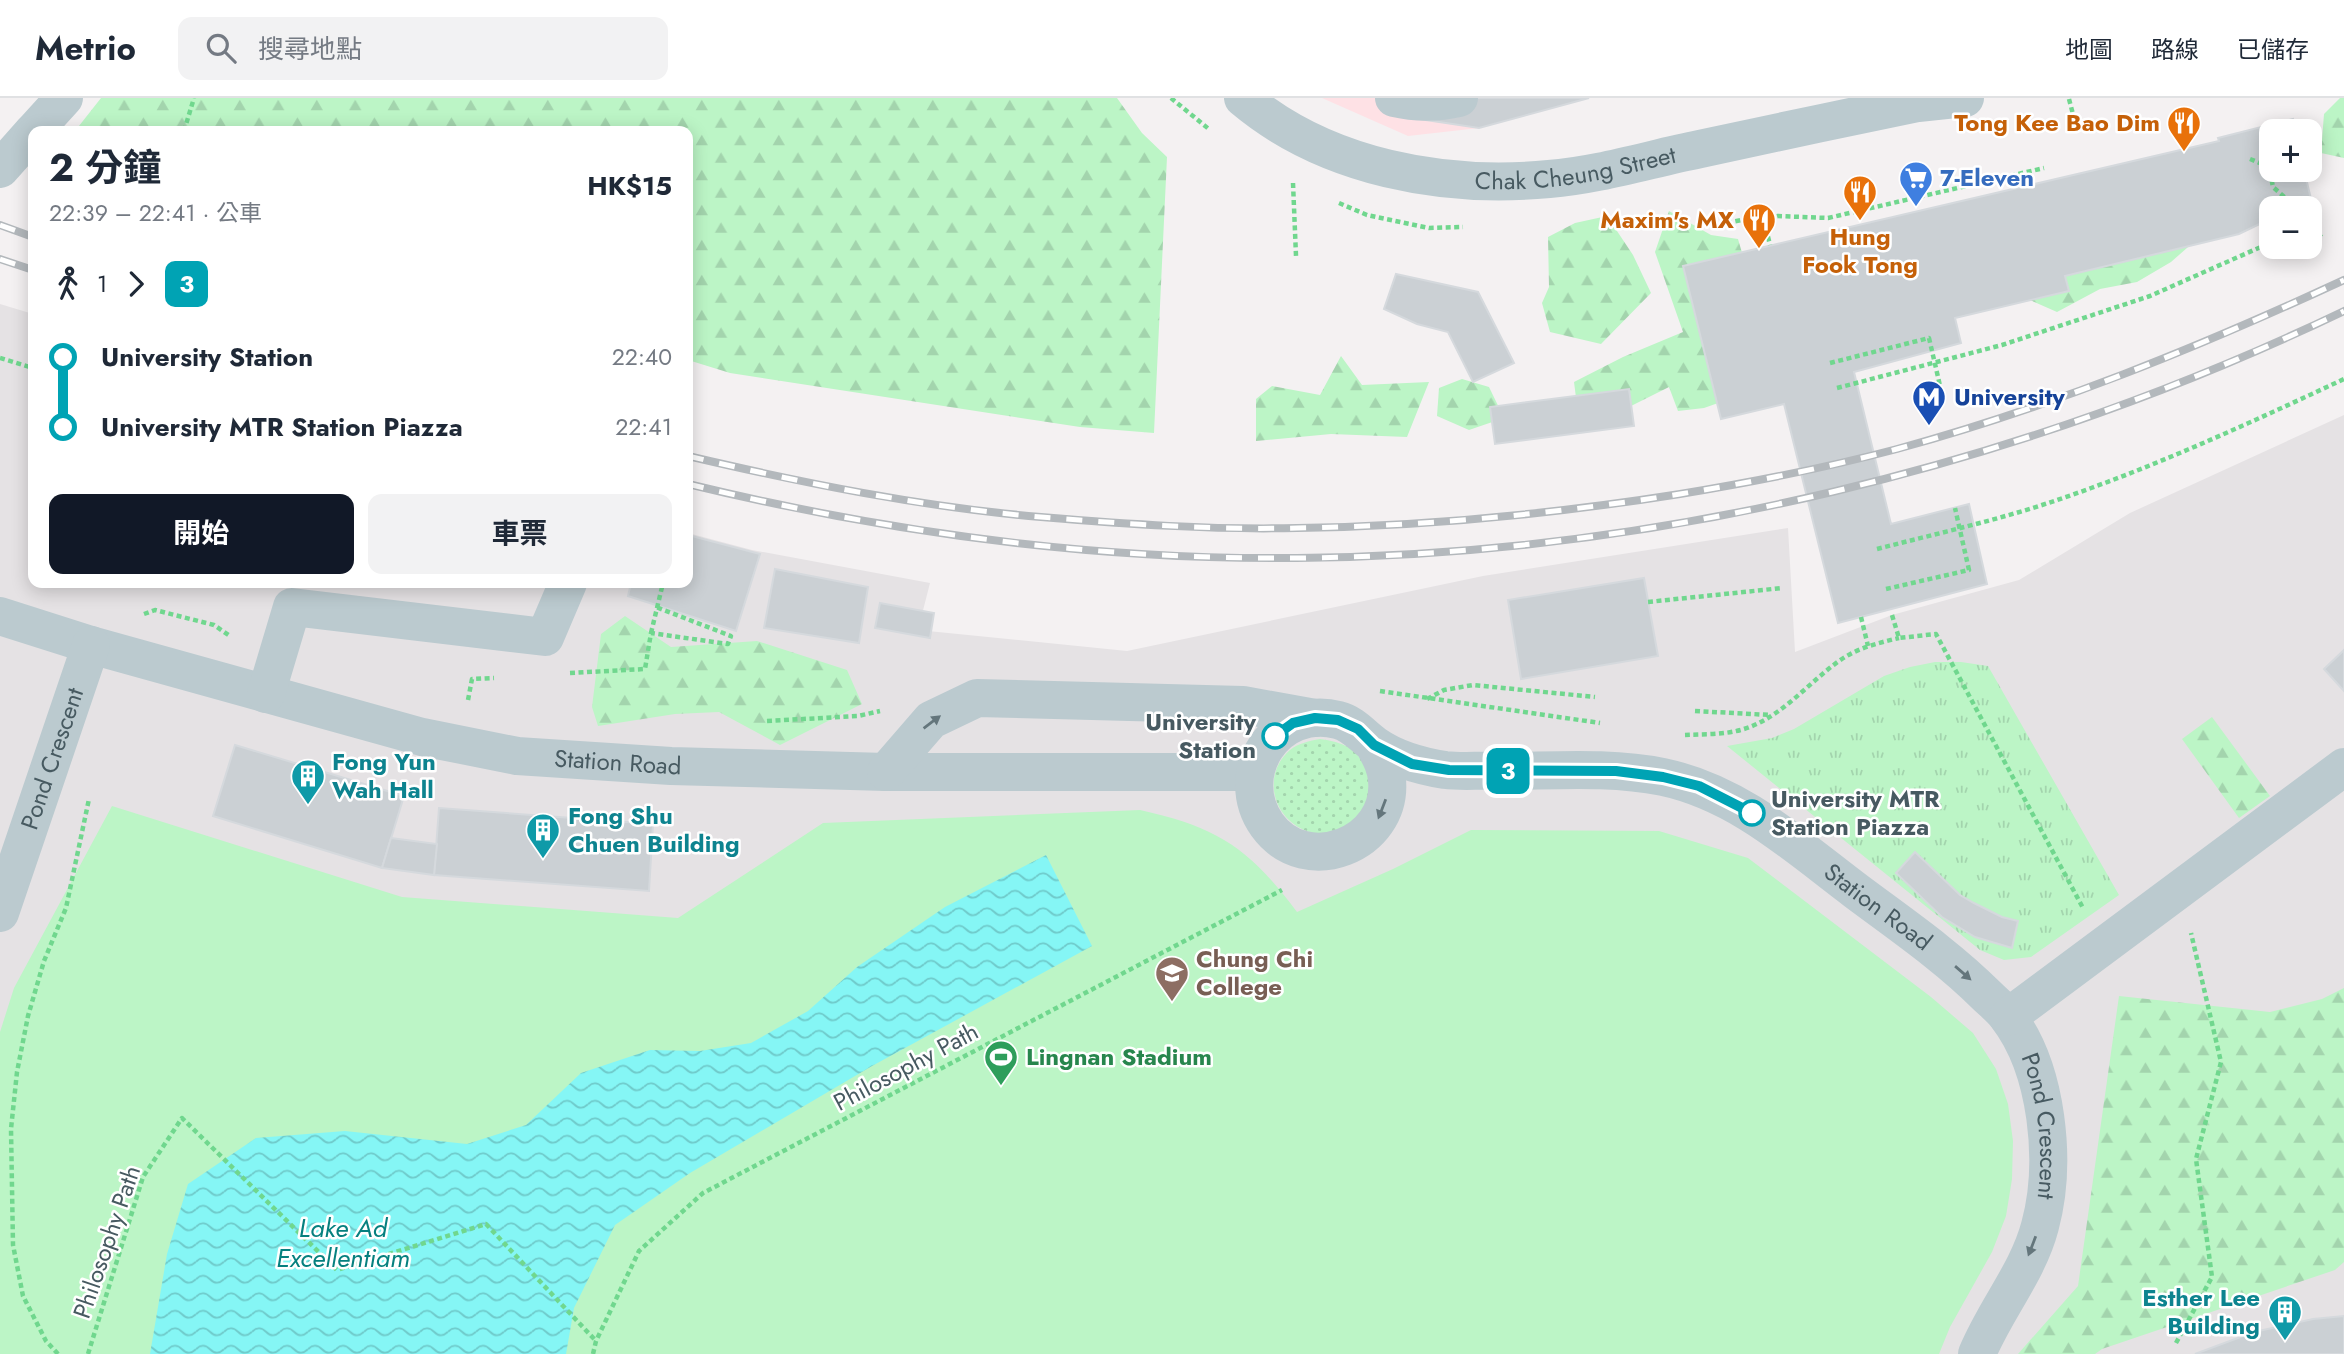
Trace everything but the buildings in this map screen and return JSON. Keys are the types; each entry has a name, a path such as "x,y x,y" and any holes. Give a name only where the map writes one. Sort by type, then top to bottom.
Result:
{"street":[{"name":"Chak Cheung Street","path":"1243,98 1290,129 1329,148 1379,166 1424,176 1472,182 1552,179 1922,100 1965,98"},
{"path":"1394,98 1410,102 1440,102 1460,98"},
{"path":"0,169 28,138"},
{"path":"266,694 292,607 545,637 566,588"},
{"name":"Station Road","path":"0,616 91,645 422,737 517,756 671,766 886,772 1254,772"},
{"name":"Pond Crescent","path":"0,913 91,645"},
{"name":"Station Road","path":"886,772 931,720 977,698 1242,705 1338,720 1358,729 1374,745 1412,764 1449,770 1616,771 1663,777 1699,786 1752,813 1963,972 2008,1017"},
{"path":"1315,718 1293,723 1275,736 1261,754 1254,772 1253,792 1259,811 1269,828 1284,842 1303,850 1324,852 1345,848 1363,837 1377,821 1386,802 1387,781 1384,765 1374,745"},
{"path":"2008,1017 2344,767"},
{"name":"Pond Crescent","path":"1977,1354 2024,1268 2040,1227 2048,1184 2049,1139 2042,1096 2028,1054 2008,1017"}],"path":[{"path":"186,126 194,98"},
{"path":"2069,99 2074,118"},
{"path":"2250,159 2269,167 2273,187 2283,196"},
{"path":"1727,223 1778,216 1828,218 2044,168"},
{"path":"1293,182 1296,256"},
{"path":"1764,220 1770,245"},
{"path":"1837,388 2002,345 2150,296 2259,249"},
{"path":"1830,363 1929,338 1941,390"},
{"path":"0,358 28,366"},
{"path":"1877,549 2013,514 2063,498 2222,435 2344,379"},
{"path":"1886,589 1969,570 1955,508"},
{"path":"566,674 645,669 662,588"},
{"path":"1648,603 1782,588"},
{"path":"651,633 728,644 731,636 656,607"},
{"path":"1892,615 1899,638 1936,634 2104,946"},
{"path":"1861,617 1868,646"},
{"path":"467,705 472,679 499,678"},
{"path":"1427,699 1444,690 1473,685 1595,697"},
{"path":"1695,711 1771,715"},
{"path":"58,1354 46,1341 23,1296 13,1245 11,1129 16,1072 28,1016 44,961 66,908 91,787"},
{"name":"Philosophy Path","path":"593,1354 596,1341 639,1251 704,1193 1290,886"},
{"path":"2176,1343 2212,1277 2196,1159 2221,1062 2181,888"},
{"name":"Philosophy Path","path":"88,1354 143,1177 182,1118 337,1270 486,1224 596,1341"}],"shaded area":[{"path":"1322,98 1589,98 1479,128 1408,136"},
{"name":"Chung Chi College","path":"0,304 28,312 28,588 693,588 693,534 752,550 930,583 918,630 1127,651 1483,576 1788,528 1795,652 1892,615 2019,580 2130,513 2344,415 2344,1354 0,1354"}],"green space":[{"path":"101,98 1117,98 1142,133 1167,157 1154,433 1080,427 730,373 693,362 693,126 79,126"},
{"path":"2340,98 2344,98 2344,158 2322,153 2324,114"},
{"path":"1669,211 1711,235 1738,239 1752,287 1772,384 1704,408 1678,411 1669,387 1597,423 1579,421 1574,382 1623,357 1683,332 1655,252"},
{"path":"1607,216 1633,255 1651,293 1601,344 1550,332 1542,303 1549,287 1548,237 1575,223"},
{"path":"2212,226 2171,262 2137,282 2100,289 2057,312 2014,293"},
{"path":"1341,356 1362,385 1429,382 1407,437 1331,434 1256,441 1256,399 1272,386 1320,395"},
{"path":"1462,379 1489,387 1504,418 1469,430 1437,416 1439,388"},
{"path":"625,616 671,647 757,641 847,670 862,704 780,745 719,712 675,714 598,726 592,707 601,634"},
{"path":"1935,662 1988,666 2119,895 2031,957 2004,960 1980,950 1727,746 1772,738 1794,729 1884,676"},
{"path":"2212,717 2270,796 2239,818 2182,739"},
{"path":"1320,739 1344,745 1360,758 1368,776 1369,788 1366,807 1351,825 1343,830 1319,836 1293,824 1284,815 1274,794 1274,782 1281,760 1290,750"},
{"name":"Lingnan Stadium","path":"112,806 402,897 678,918 823,823 1140,810 1191,824 1230,844 1264,872 1297,912 1471,830 1659,831 1748,858 1931,997 1973,1033 1996,1069 2008,1104 2013,1141 2012,1179 2006,1216 1992,1252 1950,1327 1939,1354 0,1354 0,1032 14,988"},
{"path":"2344,988 2344,1262 2335,1270 2102,1349 2095,1354 2018,1354 2078,1286 2119,996 2270,1012 2322,999"}],"water":[{"name":"Lake Ad Excellentiam","path":"1046,855 1092,946 872,1066 690,1173 615,1225 574,1308 566,1354 150,1354 167,1254 188,1184 256,1138 345,1131 467,1144 526,1125 581,1073 650,1050 700,1051 751,1043 808,1011 857,967 945,907"}],"railway":[{"path":"0,225 28,235"},
{"path":"0,259 28,268"},
{"path":"693,457 819,485 907,500 996,513 1105,522 1297,528 1393,525 1537,513 1680,494 1762,479 1870,456 1955,432 2124,374 2235,329 2344,280"},
{"path":"693,485 914,529 990,540 1143,554 1297,558 1432,553 1567,540 1701,519 1834,492 1965,456 2095,415 2221,366 2344,311"}],"bus line":[{"name":"3","path":"1275,736 1293,723 1315,718 1338,720 1358,729 1374,745 1412,764 1449,770 1616,771 1663,777 1699,786 1752,813"}],"place":[{"name":"Tong Kee Bao Dim","path":"2184,153"},
{"name":"7-Eleven","path":"1916,208"},
{"name":"Hung Fook Tong","path":"1860,222"},
{"name":"Maxim's MX","path":"1759,250"},
{"name":"University","path":"1929,427"},
{"name":"University Station","path":"1275,736"},
{"name":"Fong Yun Wah Hall","path":"308,806"},
{"name":"University MTR Station Piazza","path":"1752,813"},
{"name":"Fong Shu Chuen Building","path":"543,860"},
{"name":"Chung Chi College","path":"1172,1003"},
{"name":"Lingnan Stadium","path":"1001,1087"},
{"name":"Esther Lee Building","path":"2285,1342"}]}
